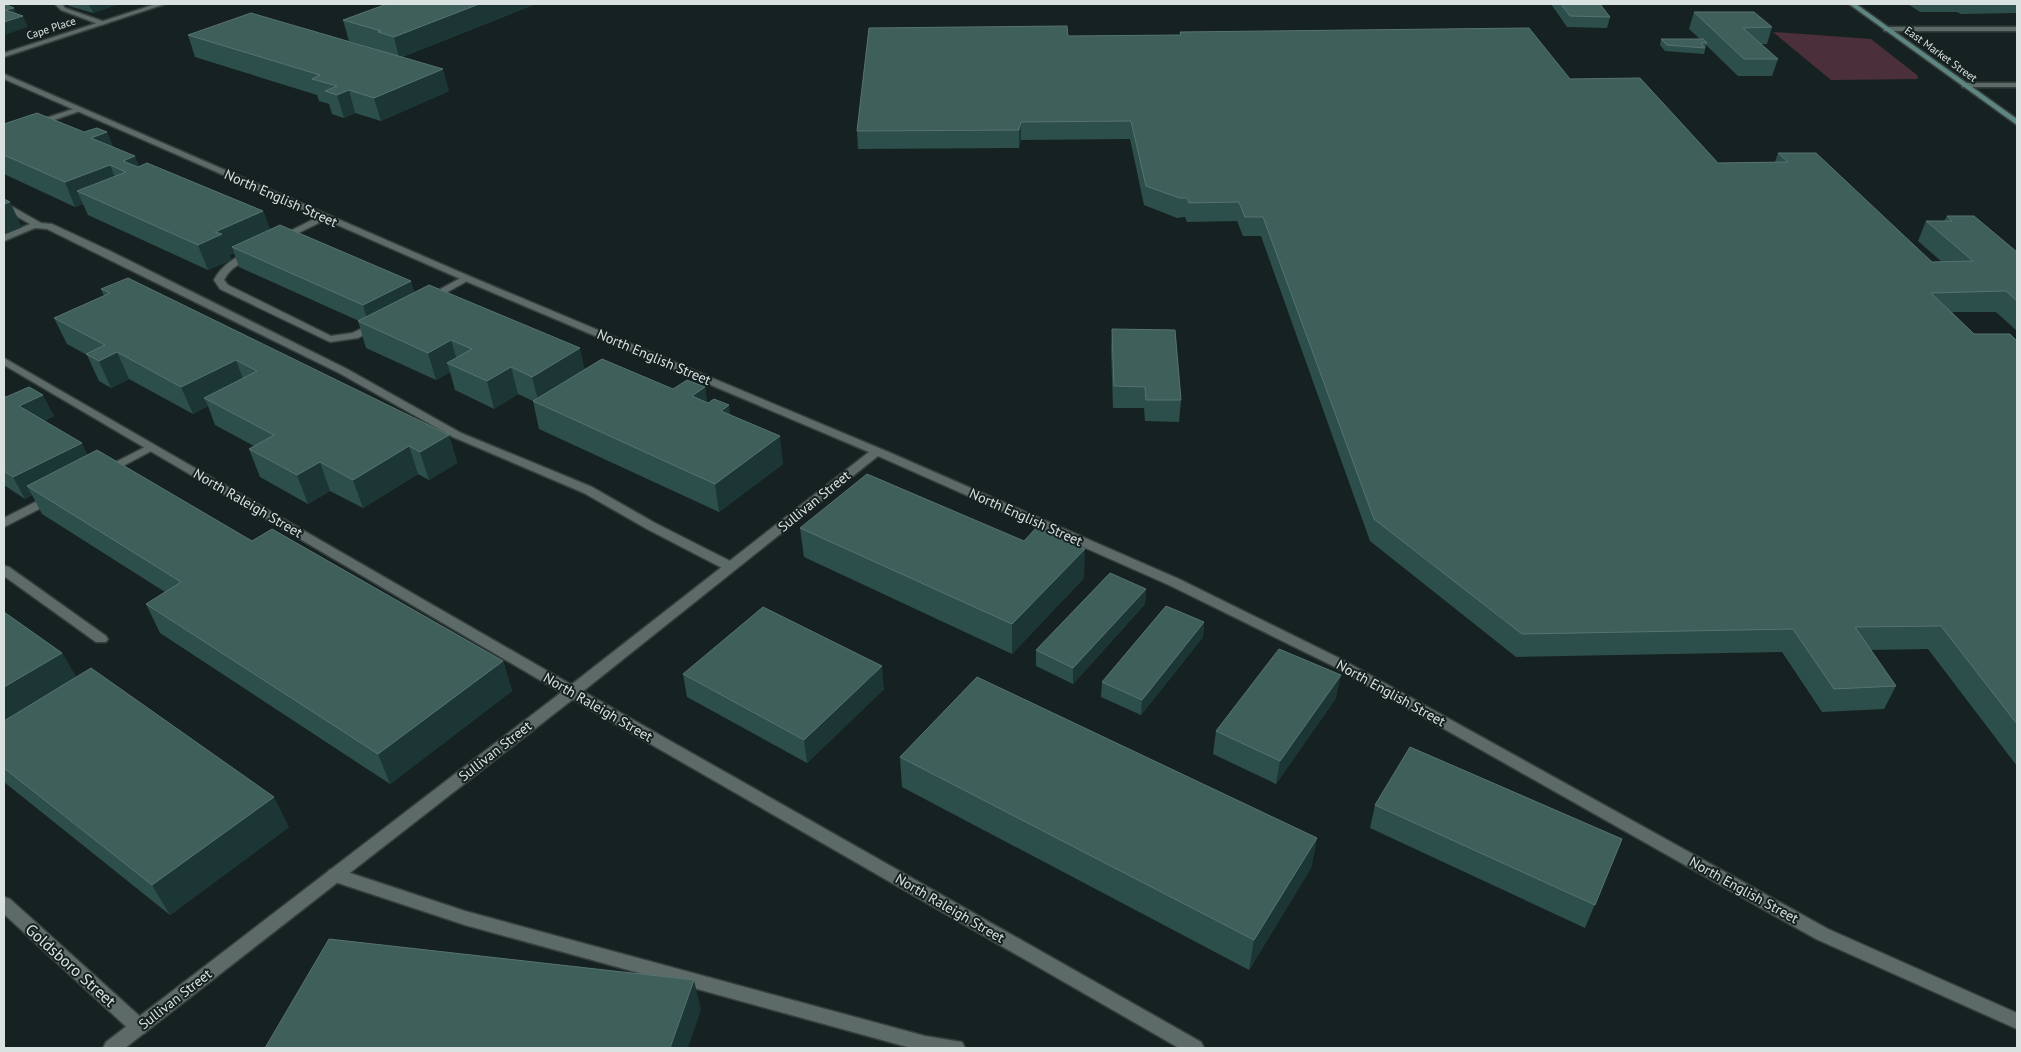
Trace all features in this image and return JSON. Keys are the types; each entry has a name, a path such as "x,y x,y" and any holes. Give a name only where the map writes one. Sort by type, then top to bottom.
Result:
{"main road":[{"name":"East Market Street","path":"1852,4 2017,123"}],"street":[{"path":"58,4 62,9 104,23"},
{"name":"Cape Place","path":"4,55 162,4"},
{"path":"1887,29 2017,29"},
{"name":"North English Street","path":"4,76 324,217 876,451 1174,582 1336,662 1822,934 2017,1021"},
{"path":"1965,86 2017,84"},
{"path":"4,135 79,110"},
{"path":"4,205 36,221 37,226"},
{"path":"273,242 324,217"},
{"path":"4,238 37,226 49,226 105,252 343,372 457,435 588,490 651,526 731,567"},
{"path":"258,250 226,268 219,280 224,287 330,339 354,336 386,320"},
{"path":"421,302 466,278"},
{"name":"North Raleigh Street","path":"4,362 1190,1048"},
{"path":"90,478 151,447"},
{"name":"Sullivan Street","path":"112,1048 572,692 876,451"},
{"path":"4,523 64,491"},
{"path":"4,570 102,639"},
{"path":"335,875 465,918 925,1044 956,1048"},
{"name":"Goldsboro Street","path":"4,904 139,1026"}],"shaded area":[{"path":"1773,32 1871,39 1917,75 1918,79 1831,80"}],"building":[{"path":"4,4 14,8 5,10 23,16 4,22"},
{"path":"387,4 479,4 394,37 378,32 381,31 343,20"},
{"path":"1561,4 1600,4 1610,17 1570,16"},
{"path":"1694,12 1754,12 1772,27 1743,28 1778,59 1744,59"},
{"path":"251,13 443,69 374,98 349,90 337,95 325,91 337,86 312,79 320,75 188,35"},
{"path":"1067,26 1068,36 1181,35 1180,32 1529,28 1570,79 1640,78 1718,163 1788,162 1778,153 1816,153 1932,262 1973,261 1926,221 1952,221 1947,216 1974,216 2017,252 2017,301 2006,291 1931,293 1974,334 2010,334 2017,341 2017,724 1941,626 1855,627 1896,686 1834,689 1793,629 1522,634 1374,519 1263,217 1245,217 1239,202 1189,203 1187,198 1179,198 1146,186 1131,121 1021,122 1019,130 857,131 869,28"},
{"path":"1661,39 1703,39 1707,43 1701,43 1705,48 1667,45"},
{"path":"37,113 84,132 97,128 107,132 91,138 135,156 123,161 138,167 147,163 263,211 215,232 222,234 198,245 77,191 126,172 110,165 65,182 4,155 4,124"},
{"path":"280,225 411,281 363,305 232,247"},
{"path":"128,278 449,435 420,452 409,446 353,480 320,462 297,475 249,449 274,435 204,398 257,371 236,360 181,387 117,352 99,361 86,354 105,345 54,318 110,293 101,289"},
{"path":"429,285 580,348 532,377 511,367 487,381 447,363 472,349 451,340 428,353 358,321"},
{"path":"1112,329 1175,330 1181,400 1146,400 1145,387 1114,386"},
{"path":"602,359 673,389 687,380 705,387 692,396 708,403 714,399 729,405 721,411 780,436 715,484 533,401"},
{"path":"29,387 43,395 19,406 82,443 13,477 4,471 4,396 6,397"},
{"path":"97,450 252,541 272,529 503,661 378,754 146,604 181,582 27,486"},
{"path":"867,474 1024,541 1036,528 1085,549 1012,624 800,528"},
{"path":"1110,573 1146,589 1073,668 1036,650"},
{"path":"1166,606 1204,622 1142,700 1102,682"},
{"path":"763,607 882,666 804,740 683,674"},
{"path":"4,612 62,653 4,687"},
{"path":"1279,649 1341,675 1280,761 1216,731"},
{"path":"91,668 274,797 152,885 4,768 4,721"},
{"path":"977,677 1317,838 1254,940 900,757"},
{"path":"1410,747 1622,839 1595,905 1375,805"},
{"path":"329,939 694,980 670,1048 265,1048"}]}
